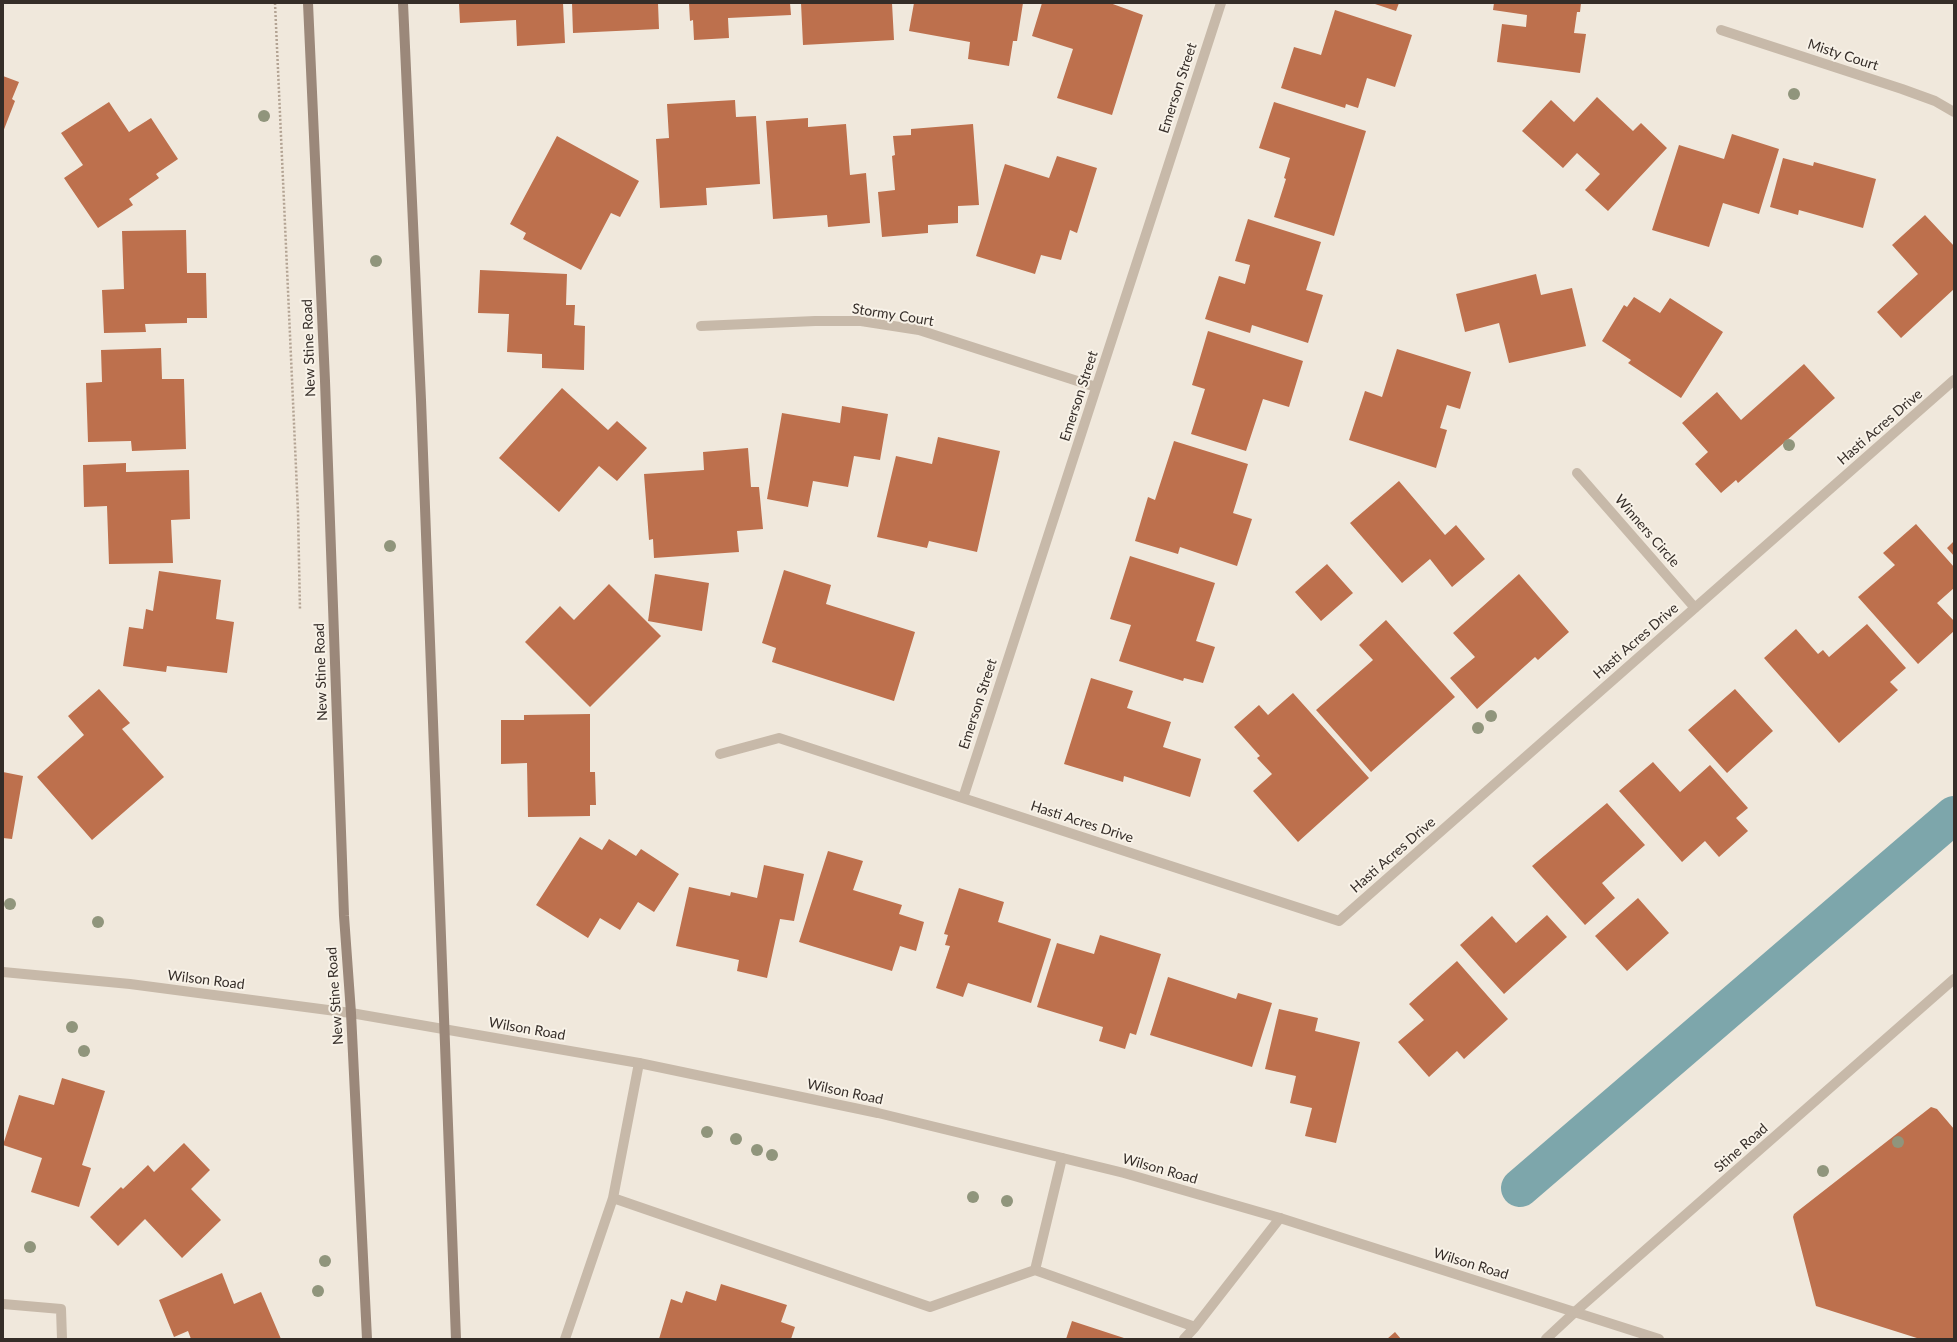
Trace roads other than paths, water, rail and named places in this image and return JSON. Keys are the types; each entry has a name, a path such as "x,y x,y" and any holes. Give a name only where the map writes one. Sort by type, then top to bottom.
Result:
{"main road":[{"name":"New Stine Road","path":"308,3 325,374 344,916 351,1013 367,1339"},
{"path":"403,3 421,400 443,1029 456,1339"}],"street":[{"name":"Emerson Street","path":"963,798 1221,3"},
{"name":"Misty Court","path":"1721,30 1902,89 1934,101 1954,112"},
{"name":"Stormy Court","path":"701,326 815,321 861,321 919,330 1096,387"},
{"name":"Hasti Acres Drive","path":"720,754 778,738 1339,921 1954,380"},
{"name":"Winners Circle","path":"1577,473 1695,608"},
{"name":"Wilson Road","path":"3,972 130,984 351,1013 638,1063 878,1113 1124,1173 1280,1218 1576,1311 1659,1339"},
{"name":"Stine Road","path":"1546,1339 1576,1311 1952,984"},
{"path":"565,1339 613,1198 638,1063"},
{"path":"1035,1270 1062,1158"},
{"path":"613,1198 930,1307 1035,1270 1195,1327"},
{"path":"1184,1339 1280,1218"},
{"path":"3,1304 61,1308 62,1339"}],"waterway":[{"path":"1520,1188 1954,815"}]}
